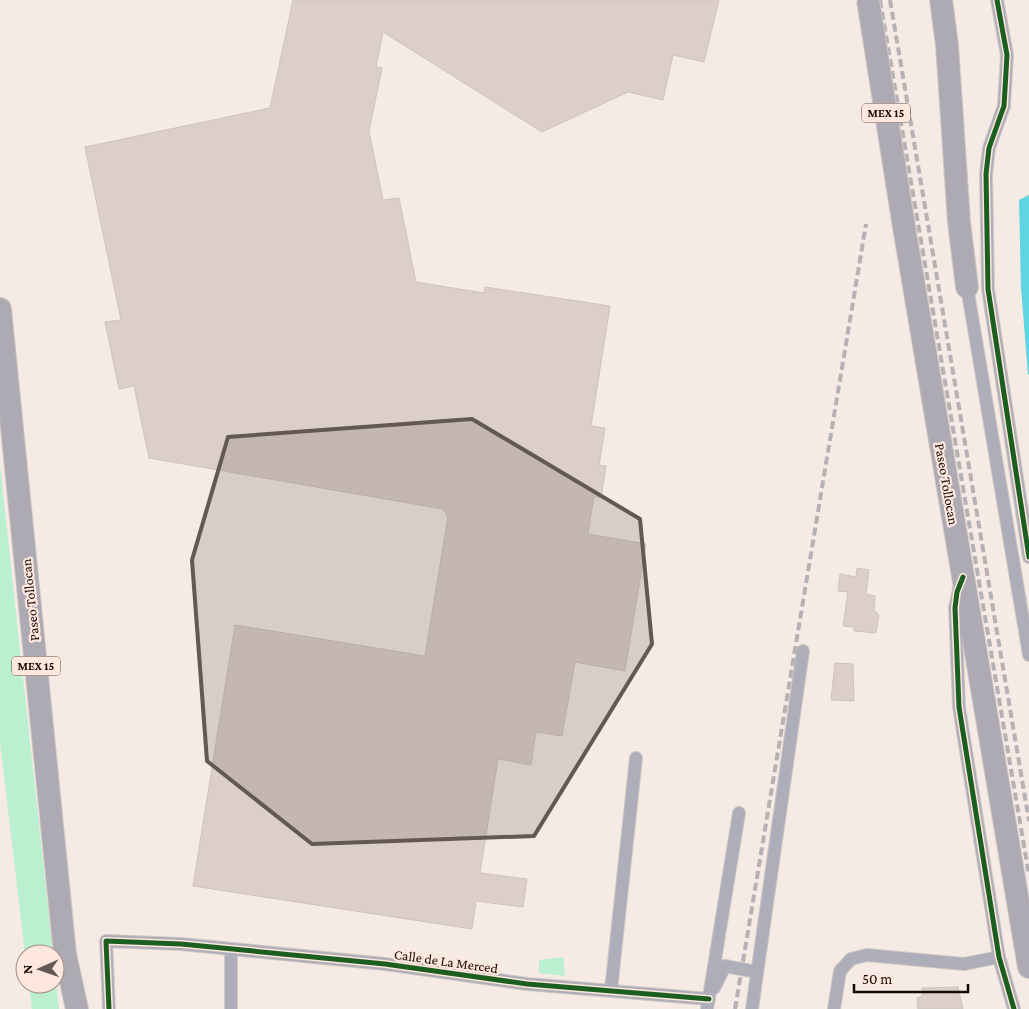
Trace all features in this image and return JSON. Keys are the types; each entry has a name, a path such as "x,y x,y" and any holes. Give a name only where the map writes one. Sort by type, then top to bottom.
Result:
{"highway":[{"name":"Paseo Tollocan","path":"868,0 904,227 1029,967"},
{"path":"940,0 947,45 958,222 967,287"},
{"name":"Paseo Tollocan","path":"1,317 65,954 77,1009"}],"street":[{"path":"997,0 1006,55 1004,106 989,148 986,174 988,289 1029,557"},
{"path":"967,287 1029,655"},
{"path":"963,577 957,592 955,608 959,707 999,957 1014,1009"},
{"path":"752,1009 803,651"},
{"path":"611,990 636,758"},
{"path":"708,1004 738,813"},
{"name":"Calle de La Merced","path":"109,1009 106,941 181,944 385,964 527,984 611,990 708,1004"},
{"path":"231,950 232,1009"},
{"path":"834,1009 840,971 851,959 867,956 964,964 999,957"},
{"path":"708,1004 725,966 758,972"}],"highlighted area":[{"path":"472,419 640,519 652,644 534,836 312,844 207,761 192,560 228,437"}],"green space":[{"path":"0,465 52,944 24,944 0,742"},
{"path":"563,957 565,976 539,973 539,960"},
{"path":"30,994 57,994 59,1009 32,1009"}],"water":[{"path":"1029,195 1028,375 1021,287 1019,200"}],"building":[{"path":"293,0 719,0 704,62 673,55 663,100 628,92 542,132 383,32 376,67 382,68 369,131 383,200 399,198 416,282 484,293 485,287 610,306 591,426 605,428 599,465 606,466 601,498 594,496 588,534 646,544 625,671 575,662 562,736 536,732 531,765 498,759 480,873 527,879 523,907 476,901 472,929 193,886 235,625 425,656 448,517 443,509 149,458 134,386 119,389 105,322 121,320 85,147 270,108"},
{"path":"857,568 869,570 866,594 875,596 874,610 879,615 876,633 854,631 854,627 843,626 848,592 838,591 840,574 856,577"},
{"path":"835,663 853,664 854,701 831,700"},
{"path":"958,987 963,1009 918,1009 917,998 922,996 922,988"}],"railway":[{"path":"880,0 1029,875"},
{"path":"890,0 1029,821"},
{"path":"735,1009 866,224"}],"cycle path":[{"path":"997,0 1007,55 1004,106 989,148 986,174 988,289 1029,557"},
{"path":"963,577 957,592 955,608 959,707 999,957 1014,1009"},
{"path":"109,1009 106,941 181,944 385,964 527,984 709,999"}]}
